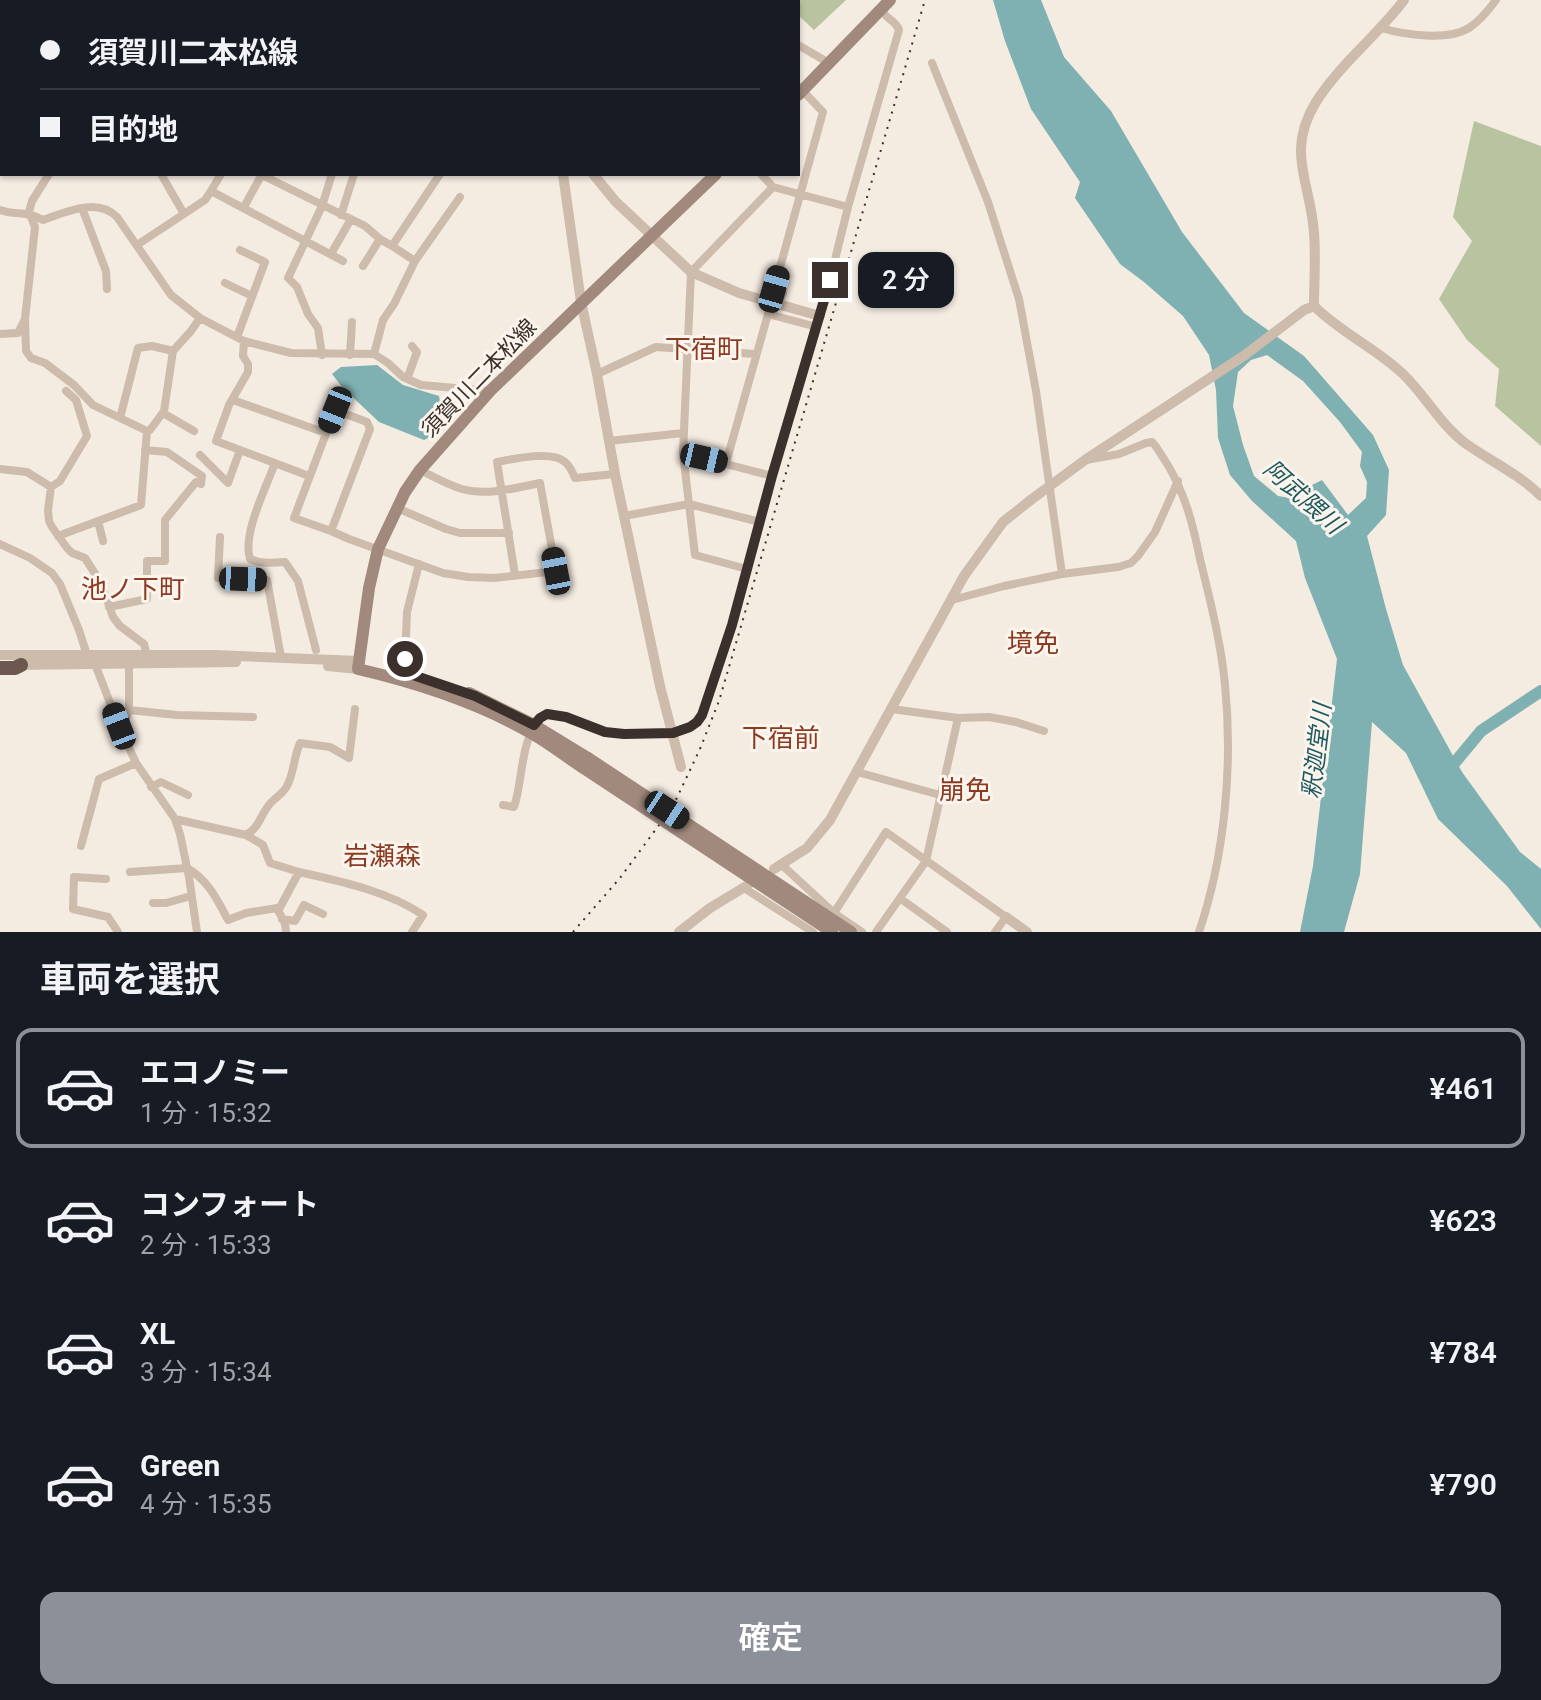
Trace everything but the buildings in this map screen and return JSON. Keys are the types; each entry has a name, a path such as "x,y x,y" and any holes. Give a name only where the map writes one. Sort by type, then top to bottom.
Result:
{"highway":[{"path":"0,663 15,668 21,665"}],"main road":[{"path":"800,92 886,5"},
{"name":"須賀川二本松線","path":"358,665 378,549 405,492 420,470 490,391 714,176"},
{"path":"358,665 407,673 475,696 533,729 851,932"},
{"path":"358,665 422,685 533,729"},
{"path":"585,763 832,932"}],"street":[{"path":"1404,0 1331,82 1315,104 1305,127 1301,166 1314,234 1314,306 1327,319 1402,373 1450,430 1541,496"},
{"path":"1381,28 1411,34 1456,33 1479,20 1496,0"},
{"path":"503,805 514,807 525,749 533,729 547,714 566,717 605,732 673,733 690,727 702,715 722,657 817,327 899,30 885,17 886,5"},
{"path":"800,46 829,63"},
{"path":"932,63 988,202 1019,299 1051,486 1062,574"},
{"path":"778,304 783,293 774,289 823,112 800,92"},
{"path":"48,176 32,201 29,212 35,227 25,319 26,351 31,358 45,363 74,385 93,405 147,431"},
{"path":"162,176 184,214"},
{"path":"137,245 205,200 220,176"},
{"path":"244,207 261,176"},
{"path":"266,176 365,226 415,261"},
{"path":"322,355 318,328 308,314 297,287 288,278 322,206 331,176"},
{"path":"341,215 353,176"},
{"path":"392,246 439,176"},
{"path":"563,176 581,302 615,474 660,686 681,767"},
{"path":"595,176 616,202 691,272 739,293 820,316"},
{"path":"763,176 773,187 848,207"},
{"path":"747,569 695,555 683,453 691,272 773,187"},
{"path":"211,191 343,261"},
{"path":"374,354 383,320 415,261 460,197"},
{"path":"82,208 106,271 107,289"},
{"path":"0,210 29,212 43,220 82,208 111,210 171,295 200,318 240,339 291,353 374,354 407,379 421,385 490,391"},
{"path":"331,254 351,219"},
{"path":"363,266 380,239"},
{"path":"240,250 265,262 240,339 248,372 216,441 309,476"},
{"path":"225,283 252,296"},
{"path":"862,932 778,867 807,848 821,832 964,576 1003,522 1024,504 1314,306"},
{"path":"726,463 768,314 817,327"},
{"path":"58,536 141,505 147,431 163,413 173,351 200,318"},
{"path":"0,334 18,333 25,319"},
{"path":"350,355 352,322"},
{"path":"120,418 138,348 152,346 173,351"},
{"path":"407,379 417,352 412,346"},
{"path":"597,374 656,347 755,354"},
{"path":"66,391 76,400 87,436 60,481 51,487 49,521 72,553 85,558 101,583 113,617 144,644 147,656"},
{"path":"233,400 326,433"},
{"path":"331,531 370,429 367,422 335,410 294,518 443,573 494,578 556,571 540,483 473,491 420,470"},
{"path":"163,413 194,431"},
{"path":"609,441 683,433"},
{"path":"1085,460 1119,454 1152,442 1178,481 1192,520 1217,633 1227,717 1226,793 1221,839 1199,932"},
{"path":"109,607 147,599 147,561 165,561 165,520 196,482 201,484 203,481 194,469 167,452 145,450"},
{"path":"200,455 228,483 240,450"},
{"path":"683,453 772,476"},
{"path":"515,575 497,462 534,456 562,459 575,478 615,474"},
{"path":"275,463 249,533 248,553 250,559 256,561 285,562 298,581 316,650"},
{"path":"0,469 27,472 51,487"},
{"path":"952,600 1062,574 1131,563 1155,532 1178,481"},
{"path":"624,516 689,504 760,522"},
{"path":"397,508 460,533 509,533"},
{"path":"98,521 103,541"},
{"path":"220,537 218,578 267,580 281,657"},
{"path":"0,544 30,558 52,573 60,584 87,655 95,664 136,763 175,819 187,868 197,932"},
{"path":"407,673 407,612 419,564"},
{"path":"0,663 87,655 281,657 358,665"},
{"path":"0,663 73,661 95,664"},
{"path":"119,726 129,710 129,662"},
{"path":"21,665 263,662 358,665"},
{"path":"246,835 256,828 269,804 286,788 300,743 330,747 349,758 355,709"},
{"path":"892,709 958,718 989,717 1044,731"},
{"path":"129,710 253,717"},
{"path":"876,932 926,861 958,718"},
{"path":"81,846 99,779 136,763"},
{"path":"857,772 940,795"},
{"path":"151,787 161,782 188,795"},
{"path":"175,819 246,835 263,845 270,863 347,883 409,905 423,915 412,932"},
{"path":"834,913 886,832 1027,932"},
{"path":"130,872 187,868 212,889 228,920 246,913 277,908 286,932"},
{"path":"280,915 299,872"},
{"path":"106,879 74,877 73,909 108,917 118,932"},
{"path":"679,932 710,908 746,887 813,932"},
{"path":"153,903 191,896"},
{"path":"901,899 947,932"},
{"path":"280,915 295,921 304,905 323,914"},
{"path":"995,932 1006,917"}],"green space":[{"path":"800,0 846,0 814,30 800,17"},
{"path":"1474,121 1541,146 1541,446 1495,406 1499,369 1467,340 1439,299 1472,241 1453,217"}],"water":[{"path":"993,0 1041,0 1064,57 1111,111 1182,232 1244,313 1304,356 1373,435 1389,470 1386,515 1367,536 1403,665 1462,772 1520,852 1541,869 1541,929 1507,886 1438,819 1406,753 1372,722 1360,874 1344,932 1300,932 1313,866 1337,659 1305,578 1296,541 1252,501 1230,475 1218,438 1216,390 1209,355 1183,316 1120,264 1075,198 1080,182 1031,109","holes":["1267,355 1303,381 1362,452 1360,466 1367,482 1366,498 1348,515 1322,480 1310,486 1309,498 1278,496 1254,476 1243,445 1233,406 1238,372 1251,360"]},
{"path":"377,365 403,385 439,396 428,438 424,440 379,422 332,374 341,367"}],"waterway":[{"path":"1447,772 1481,731 1541,691"}],"railway":[{"path":"573,932 620,878 673,806 719,701 925,0"}],"district":[{"name":"下宿町","path":"704,349"},
{"name":"池ノ下町","path":"133,589"},
{"name":"境免","path":"1033,643"},
{"name":"下宿前","path":"781,738"},
{"name":"崩免","path":"965,790"},
{"name":"岩瀬森","path":"382,856"}],"route":[{"path":"405,659 407,673 475,696 534,725 547,714 566,717 605,732 624,734 673,733 697,722 727,641 830,280"}],"water label":[{"name":"阿武隈川","path":"1303,497"},
{"name":"釈迦堂川","path":"1317,751"}]}
